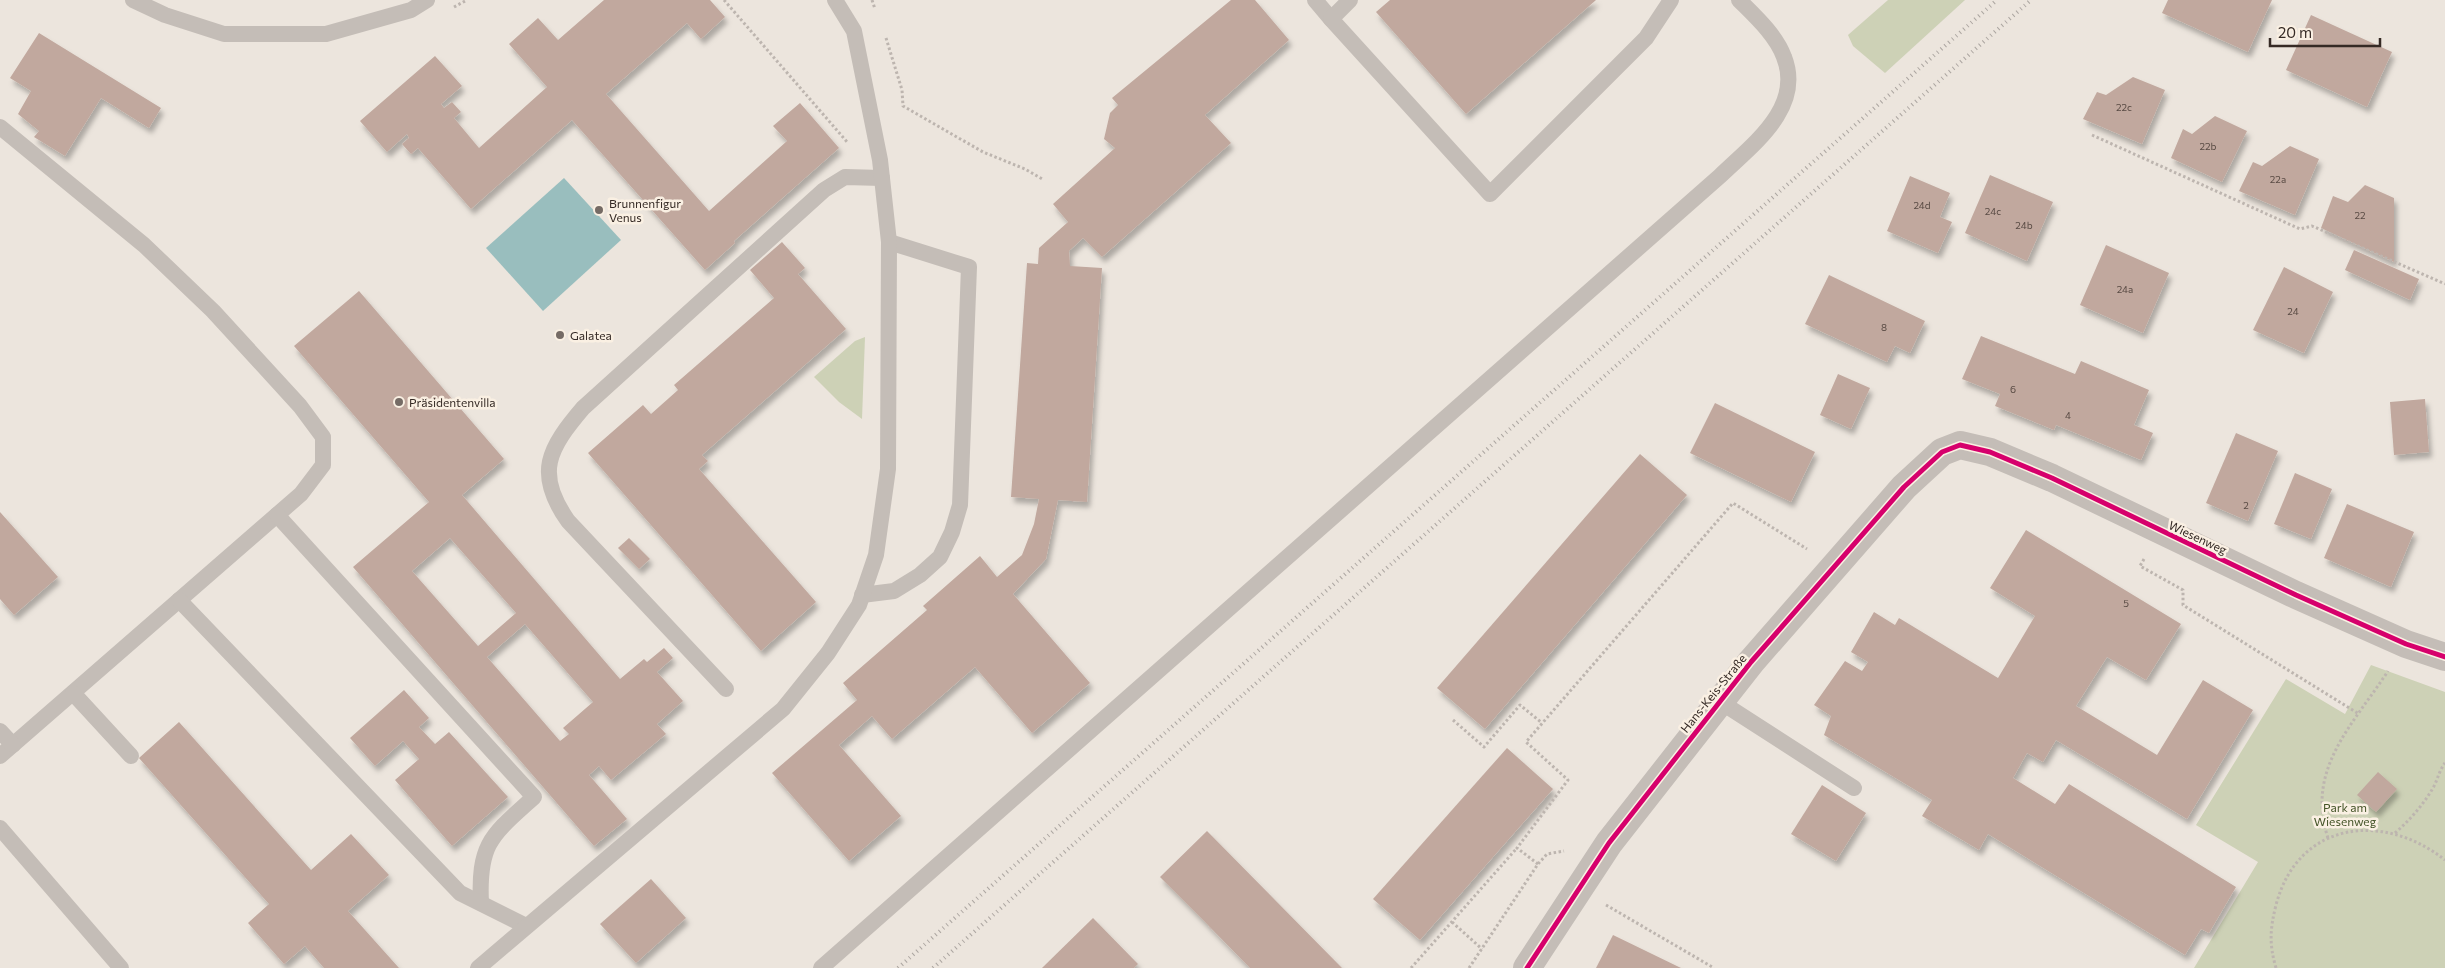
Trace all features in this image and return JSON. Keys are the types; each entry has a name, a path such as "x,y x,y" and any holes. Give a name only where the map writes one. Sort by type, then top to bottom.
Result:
{"street":[{"name":"Wiesenweg","path":"1942,452 1960,445 1990,452 2052,478 2296,595 2406,644 2445,657"},
{"name":"Hans-Keis-Straße","path":"1527,968 1608,843 1719,701 1904,487 1942,452"}],"lane":[{"path":"133,0 165,15 224,34 326,34 410,10 427,0"},
{"path":"478,968 783,709 828,653 859,605 876,555 888,469 889,242 882,178 854,31 836,0"},
{"path":"1315,0 1490,194 1640,44 1671,0"},
{"path":"1332,18 1350,0"},
{"path":"820,968 1705,188 1767,131 1784,106 1789,80 1786,64 1784,56 1764,25 1739,0"},
{"path":"0,127 144,245 213,312 300,406 324,437 323,466 301,494 0,756"},
{"path":"726,689 568,521 556,504 548,483 550,459 558,437 583,408 824,190 845,177 882,178"},
{"path":"862,595 894,591 920,575 940,557 952,532 960,505 969,267 889,242"},
{"path":"277,515 534,797 489,841 480,877 480,903"},
{"path":"179,600 460,893 526,926"},
{"path":"72,693 131,756"},
{"path":"1719,701 1854,788"},
{"path":"0,731 13,745"},
{"path":"0,828 122,968"}],"path":[{"path":"724,0 851,147 857,178"},
{"path":"872,0 878,16"},
{"path":"883,32 898,75 903,106 983,152 1025,169 1044,180"},
{"path":"2092,135 2300,230 2312,226 2445,284"},
{"path":"1411,968 1517,848 1568,780 1526,742 1733,502 1835,566"},
{"path":"2183,590 2183,606 2359,714"},
{"path":"2328,838 2322,819 2320,798 2324,778 2334,752 2406,644"},
{"path":"1453,720 1484,747 1520,705 1542,723"},
{"path":"2395,834 2408,822 2426,800 2439,770 2445,763"},
{"path":"2276,968 2270,945 2272,921 2286,877 2298,859 2311,846 2328,838 2352,832 2379,831 2416,841 2445,860"},
{"path":"1469,968 1538,864 1547,854 1608,843"},
{"path":"1517,848 1538,864"},
{"path":"1578,888 1714,968"},
{"path":"1452,922 1482,949"}],"green space":[{"path":"1888,0 1965,0 1885,73 1853,46 1848,35"},
{"path":"865,337 862,419 839,402 814,377 855,341"},
{"name":"Park am Wiesenweg","path":"2371,665 2445,692 2445,968 2194,968 2258,862 2196,825 2286,679 2345,714"}],"water":[{"path":"564,178 621,240 543,311 486,248"}],"building":[{"path":"604,0 710,0 725,17 701,39 687,23 606,94 709,211 787,141 773,126 800,103 839,148 734,241 735,243 705,270 572,120 471,209 418,148 411,154 402,144 409,138 407,134 387,152 360,121 435,56 462,86 441,104 444,108 452,102 461,112 454,118 479,148 547,87 509,44 538,18 558,40"},
{"path":"1231,0 1255,0 1289,40 1205,115 1231,143 1102,257 1083,238 1069,251 1070,266 1102,268 1087,502 1058,500 1046,559 1013,594 1090,683 1032,733 975,667 892,739 872,716 839,745 901,816 849,861 772,773 857,700 843,683 927,610 923,606 980,556 997,577 1022,555 1034,524 1039,499 1011,497 1027,263 1038,264 1039,248 1068,222 1053,204 1115,148 1104,139 1110,113 1118,105 1112,98"},
{"path":"1390,0 1596,0 1466,114 1376,12"},
{"path":"2168,0 2272,0 2248,52 2162,13"},
{"path":"2311,15 2392,52 2367,107 2286,70"},
{"path":"39,33 161,108 149,128 101,98 65,156 34,137 39,131 18,114 31,91 10,78"},
{"path":"2133,77 2165,90 2142,144 2083,119 2097,92 2106,95"},
{"path":"2215,116 2247,131 2222,182 2171,158 2183,129 2192,134"},
{"path":"2290,146 2319,159 2295,215 2239,191 2253,162 2262,166"},
{"path":"1990,175 2053,202 2027,261 1965,233"},
{"path":"1910,176 1950,193 1940,217 1952,222 1938,253 1887,231"},
{"path":"2365,185 2394,198 2394,262 2321,228 2333,196 2348,202"},
{"path":"782,242 805,268 798,274 846,329 702,455 708,461 699,469 816,602 761,651 588,453 643,405 651,414 678,390 674,385 774,298 750,270"},
{"path":"2106,245 2169,273 2143,333 2080,305"},
{"path":"2354,250 2419,279 2410,300 2345,270"},
{"path":"2284,267 2333,292 2304,353 2253,330"},
{"path":"1829,275 1925,321 1910,353 1895,346 1887,362 1805,324"},
{"path":"359,291 504,459 462,495 620,679 644,659 647,662 664,648 673,658 657,672 683,701 657,724 666,734 611,780 599,766 589,775 627,819 594,846 353,567 429,502 294,346","holes":["450,538 516,613 478,646 412,571","525,624 593,702 563,728 569,734 560,741 487,657"]},
{"path":"1981,336 2075,374 2081,361 2149,390 2134,425 2153,433 2141,460 2056,425 2054,430 1995,406 2000,394 1962,379"},
{"path":"1838,374 1870,388 1851,429 1820,415"},
{"path":"2425,399 2429,452 2394,455 2390,402"},
{"path":"1715,403 1815,452 1791,502 1690,453"},
{"path":"2236,433 2278,451 2248,521 2206,503"},
{"path":"1640,454 1687,495 1485,729 1437,688"},
{"path":"2295,473 2332,489 2311,539 2274,524"},
{"path":"2347,504 2414,532 2391,587 2324,558"},
{"path":"0,512 58,577 14,615 0,599"},
{"path":"2026,530 2181,624 2146,680 2107,657 2076,706 2157,755 2203,680 2253,710 2187,819 2056,740 2043,762 2027,753 2013,778 2055,804 2069,784 2236,887 2209,933 2201,929 2185,955 1988,834 1979,850 1922,816 1932,800 1824,735 1831,716 1814,705 1845,661 1862,671 1868,662 1851,652 1874,612 1895,625 1899,618 1998,678 2035,616 1990,588"},
{"path":"629,538 650,559 639,569 618,548"},
{"path":"404,690 429,718 419,727 435,744 449,732 508,797 452,846 395,780 419,759 403,741 375,766 350,738"},
{"path":"179,722 311,870 351,834 389,875 348,911 399,968 324,968 305,946 284,964 248,923 269,904 139,758"},
{"path":"1507,748 1553,789 1420,940 1373,899"},
{"path":"2378,772 2397,789 2376,812 2357,795"},
{"path":"1822,785 1866,813 1836,861 1791,834"},
{"path":"1207,831 1342,968 1250,968 1160,877"},
{"path":"651,879 686,918 636,963 600,924"},
{"path":"1093,918 1138,964 1134,968 1042,968"},
{"path":"1613,935 1681,968 1596,968"}],"railway":[{"path":"898,968 1997,0"},
{"path":"933,968 2031,0"}],"cycle path":[{"path":"1527,968 1609,843 1751,662 1904,487 1942,452 1960,445 1990,452 2052,478 2296,595 2406,644 2445,657"}],"place":[{"name":"Brunnenfigur Venus","path":"599,210"},
{"name":"Galatea","path":"560,335"},
{"name":"Präsidentenvilla","path":"399,402"}]}
